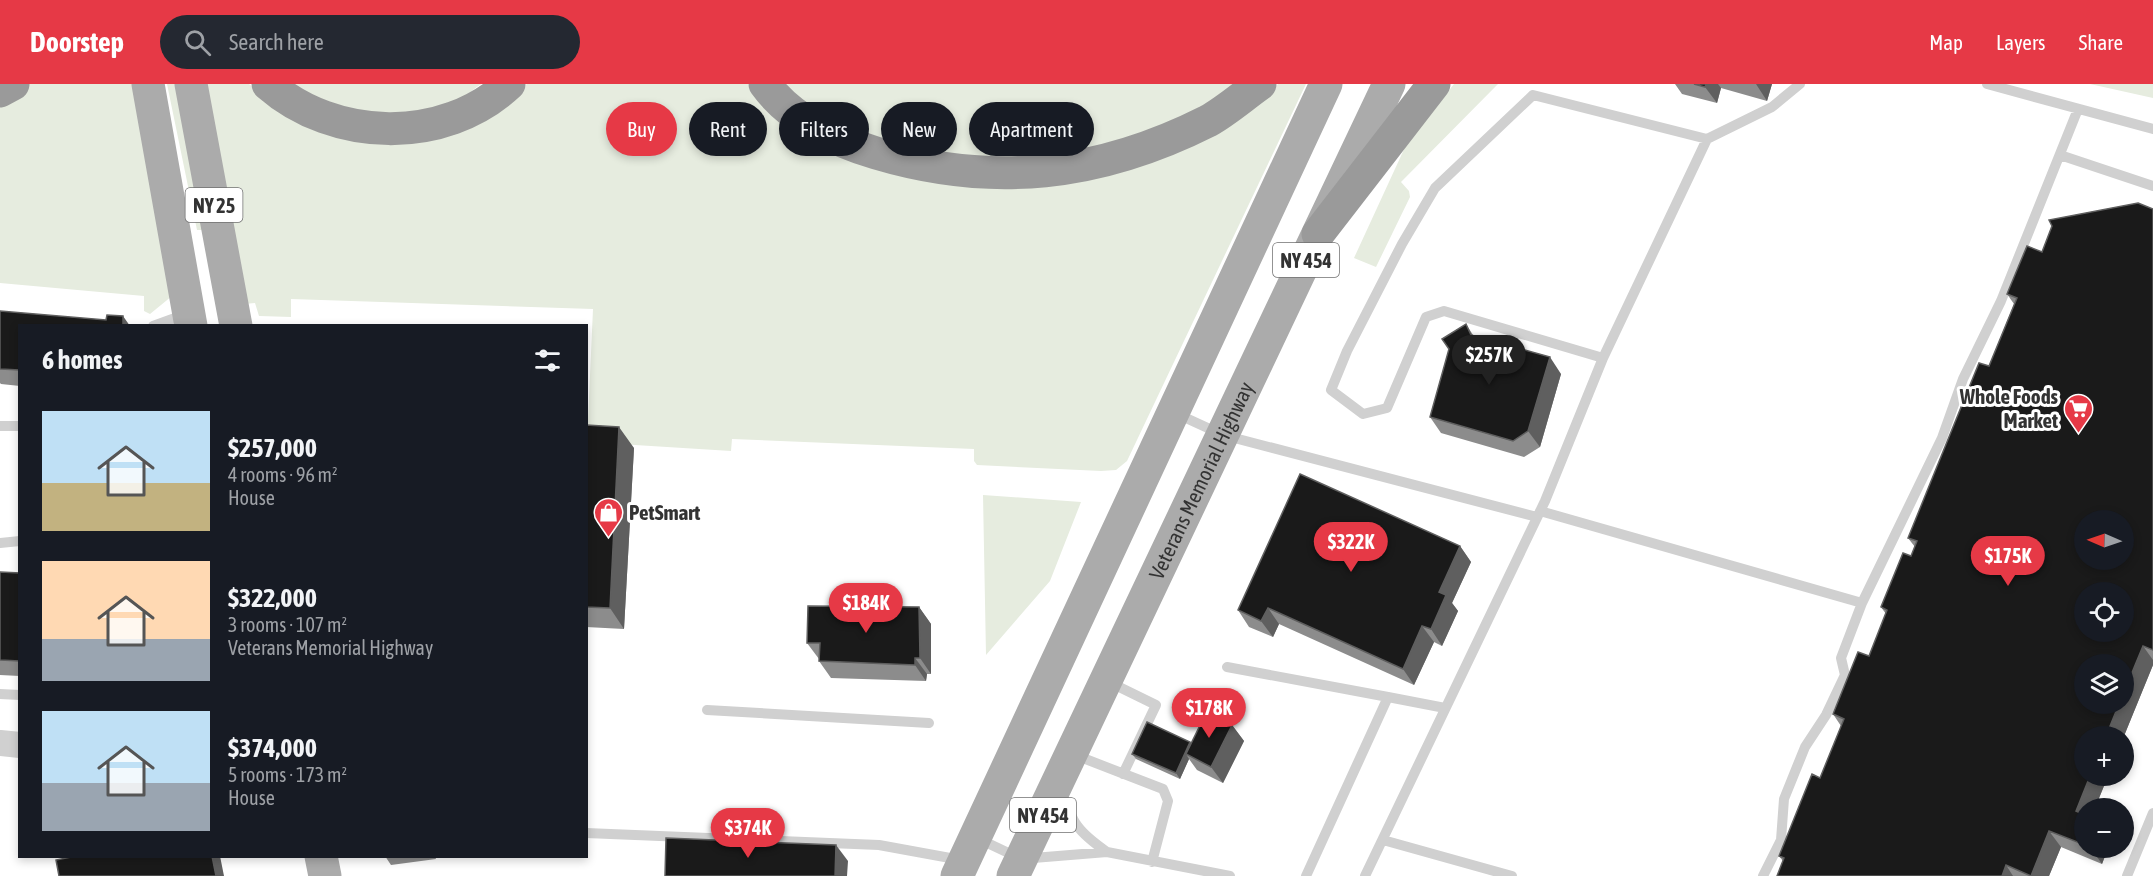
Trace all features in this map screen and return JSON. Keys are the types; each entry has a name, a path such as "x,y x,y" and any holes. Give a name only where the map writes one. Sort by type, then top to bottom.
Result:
{"highway":[{"path":"0,91 13,84"},
{"path":"268,84 285,99 325,119 367,126 416,129 465,114 509,84"},
{"path":"765,84 809,124 854,146 910,163 970,172 1015,174 1063,169 1119,157 1209,120 1260,84"},
{"path":"1318,234 1434,84"}],"main road":[{"name":"NY 25","path":"148,84 190,319"},
{"name":"NY 25","path":"191,84 236,324"},
{"name":"NY 454","path":"966,858 1326,84"},
{"name":"Veterans Memorial Highway","path":"1017,867 1389,84"},
{"path":"321,858 325,876"}],"street":[{"path":"0,743 18,745"}],"lane":[{"path":"1365,876 1539,514 1604,358 1707,139 1772,107 1800,84"},
{"path":"1987,84 2153,129"},
{"path":"1604,358 1444,311 1426,316 1387,408 1363,414 1330,390 1357,330 1402,244 1435,188 1533,95 1707,139"},
{"path":"1763,876 1781,840 1784,800 1805,747 1826,715 1845,675 1841,658 1862,603 1942,438 1963,379 2001,301 2078,109"},
{"path":"2060,155 2153,186"},
{"path":"164,324 190,319"},
{"path":"1172,411 1222,435 1539,514 1862,603"},
{"path":"0,426 18,426"},
{"path":"0,543 18,541"},
{"path":"1227,667 1445,708"},
{"path":"1106,681 1156,705 1123,774"},
{"path":"0,694 18,695"},
{"path":"1306,876 1388,697"},
{"path":"707,710 929,723"},
{"path":"1107,852 1083,835 1070,813 1066,768 1123,774 1164,789 1168,801 1152,862"},
{"path":"2127,876 2153,813"},
{"path":"588,833 879,845 1017,867 1107,852 1230,876"},
{"path":"1383,840 1512,876"}],"shaded area":[{"path":"24,84 140,84 172,296 150,314 144,311 144,296 0,283 0,103"},
{"path":"167,84 177,84 203,230 197,230"},
{"path":"206,84 249,84 277,107 333,133 491,110 527,84 748,84 750,89 782,102 779,102 779,156 869,156 869,138 881,143 881,156 913,156 988,187 1254,108 1278,84 1306,84 1127,461 1116,470 977,465 974,461 974,449 732,439 731,451 588,442 593,309 291,299 291,317 259,316 255,303 244,304"},
{"path":"284,84 481,84 449,108 381,119 309,101"},
{"path":"782,84 1238,84 1218,103 1126,146 1094,152 1094,102 969,102 969,156 1069,156 1040,161 950,159 938,156 957,156 957,102 881,102 881,141 869,138 869,102 796,101"},
{"path":"1454,84 1498,84 1401,182 1409,191 1410,197 1376,267 1354,258 1406,145"},
{"path":"2090,84 2153,84 2153,98"},
{"path":"983,495 1081,502 1050,581 986,655"}],"building":[{"path":"2138,203 2153,209 2153,650 2143,646 2134,668 2134,654 2074,654 2074,714 2115,714 2110,726 2074,726 2074,786 2086,786 2081,798 2074,798 2074,841 2049,831 2031,876 2006,865 2002,876 1777,876 1784,858 1779,856 1812,774 1820,778 1844,719 1833,714 1858,652 1869,656 1887,610 1881,607 1903,553 1911,556 1917,541 1908,538 1979,363 1989,366 2017,298 2007,294 2027,246 2042,252 2052,226 2049,220"},
{"path":"0,311 106,320 107,315 123,316 123,324 18,324 18,370 0,369"},
{"path":"1466,324 1471,335 1550,357 1528,431 1513,441 1430,417 1449,349 1442,339"},
{"path":"588,425 619,427 610,608 588,607"},
{"path":"1300,474 1460,546 1439,592 1446,595 1431,629 1422,626 1403,669 1268,608 1261,621 1238,610"},
{"path":"0,572 18,573 18,661 0,660"},
{"path":"808,606 919,607 920,658 915,658 915,665 819,661 820,643 807,643"},
{"path":"1207,711 1232,725 1211,767 1186,754"},
{"path":"1147,722 1190,742 1176,773 1132,754"},
{"path":"666,838 836,845 835,876 665,876"},
{"path":"66,858 212,858 216,876 59,876 56,860"}],"place":[{"name":"Whole Foods Market","path":"2079,434"},
{"name":"PetSmart","path":"608,538"}]}
